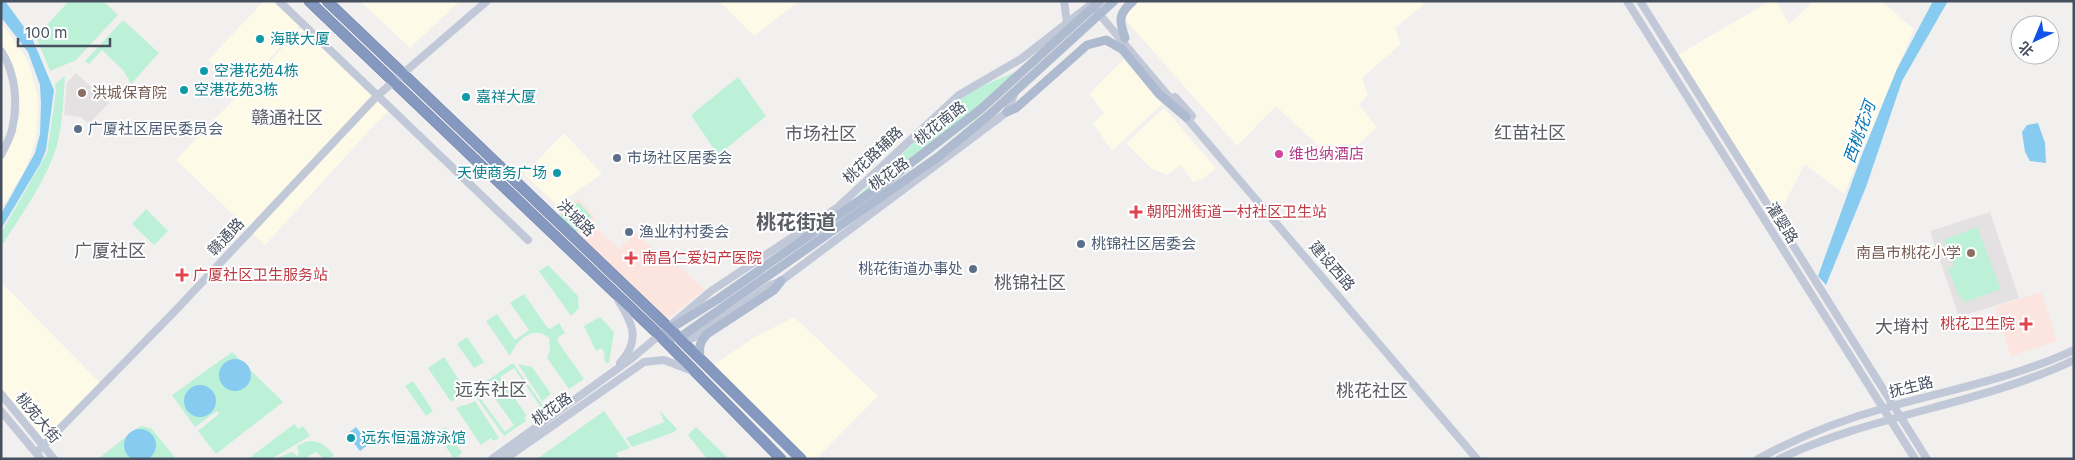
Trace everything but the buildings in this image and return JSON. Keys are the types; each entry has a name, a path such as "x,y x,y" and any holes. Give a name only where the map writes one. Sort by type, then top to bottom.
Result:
{"highway":[{"name":"洪城路","path":"309,1 659,335 781,459"},
{"name":"洪城路","path":"327,1 669,328 802,459"}],"main road":[{"path":"280,1 528,240"},
{"name":"赣通路","path":"38,456 44,446 175,311 377,96 487,1"},
{"path":"1064,1 1067,22"},
{"name":"桃花路","path":"679,338 938,156 990,115 1114,1"},
{"path":"1126,38 1121,24 1122,14 1124,9 1133,1"},
{"name":"灌婴路","path":"1627,1 1916,459"},
{"name":"灌婴路","path":"1640,1 1927,459"},
{"name":"桃花路辅路","path":"669,328 711,291 838,207 958,95 1006,69 1094,3"},
{"name":"建设西路","path":"1094,3 1186,117 1477,459"},
{"name":"桃花南路","path":"659,335 718,299 886,182 981,109 1094,3"},
{"name":"建设西路","path":"1102,13 1126,38 1483,459"},
{"path":"659,335 693,338 769,286 781,281 1007,112 1016,108 1087,45 1106,40 1122,49 1158,94 1186,117"},
{"path":"1,51 7,59 14,85 16,108 12,132 1,155"},
{"path":"1007,112 1015,92"},
{"path":"700,359 699,349 701,340 707,334 774,290 781,281"},
{"path":"610,374 628,354 633,339 628,316 612,290"},
{"path":"691,315 699,324"},
{"name":"桃花路","path":"492,459 610,374 659,335"},
{"name":"抚生路","path":"1758,459 1817,430 1883,408 2005,376 2045,363 2074,350"},
{"name":"桃花路","path":"505,459 634,367 644,362 664,360 678,363 696,373"},
{"name":"抚生路","path":"1779,459 1800,449 1890,419 2043,375 2074,360"},
{"name":"桃苑大街","path":"1,394 54,459"},
{"name":"桃苑大街","path":"1,411 38,456"}],"shaded area":[{"name":"海联大厦","path":"264,1 273,1 300,26 240,90 208,60"},
{"path":"360,1 460,1 410,48"},
{"path":"719,1 799,1 754,36"},
{"path":"1139,1 1422,1 1424,4 1395,28 1401,44 1362,78 1368,95 1359,105 1377,127 1338,164 1276,106 1237,146 1123,17"},
{"path":"1770,1 1776,1 1789,24 1814,1 1881,1 1914,29 1844,194 1805,164 1778,216 1678,55"},
{"path":"1,22 27,59 37,93 38,108 36,140 25,170 1,209 1,161 8,148 20,113 18,84 8,59 1,49"},
{"path":"307,22 394,106 376,123 265,245 176,160"},
{"path":"1124,59 1162,104 1112,151 1093,123 1104,113 1089,94"},
{"name":"洪城保育院","path":"76,73 109,103 89,124 81,117 64,115 67,83"},
{"path":"1164,108 1216,168 1202,179 1193,182 1180,165 1167,175 1151,168 1126,143"},
{"name":"天使商务广场","path":"564,133 602,174 557,205 524,174"},
{"name":"南昌仁爱妇产医院","path":"579,198 596,218 591,223 619,249 636,232 663,259 670,258 705,290 667,319 660,317 555,216"},
{"name":"南昌市桃花小学","path":"1990,212 2019,298 1959,317 1930,231"},
{"path":"1,282 101,384 45,441 1,387"},
{"name":"桃花卫生院","path":"2041,292 2057,341 2011,356 1995,307"},
{"path":"794,317 878,396 816,459 809,459 714,365 753,338"}],"green space":[{"path":"69,1 103,1 118,15 76,60 50,71 36,37"},
{"path":"123,20 159,53 131,84 123,70 102,50 89,64 85,61"},
{"path":"1022,69 1025,74 976,119 846,218 841,212 962,97 982,86"},
{"path":"65,76 61,127 53,157 36,191 1,247 1,233 47,153 56,91 55,84"},
{"path":"738,77 766,116 718,155 691,115"},
{"path":"579,202 592,217 574,234 558,217"},
{"path":"146,209 168,231 154,245 132,224"},
{"path":"1977,227 2001,289 1965,302 1958,294 1948,268 1954,266 1944,240"},
{"path":"548,265 578,296 579,308 571,316 539,271"},
{"path":"524,294 547,327 550,329 559,323 565,333 557,338 558,342 584,379 569,389 547,358 550,351 549,338 537,333 526,336 516,345 510,356 486,321 497,314 515,340 529,330 510,303"},
{"path":"600,317 614,332 609,363 606,363 604,359 605,353 601,348 596,351 584,326"},
{"path":"467,337 484,362 474,368 457,344"},
{"path":"232,352 283,402 216,454 198,431 219,414 217,411 195,427 172,395"},
{"path":"444,357 463,386 457,391 455,399 451,402 428,368"},
{"path":"513,363 544,407 542,409 514,368 500,377 527,416 524,418 526,421 504,436 472,391","holes":["489,386 493,392 491,393 514,425 505,432 478,395"]},
{"path":"518,364 532,367 551,394 542,401"},
{"path":"413,381 433,411 426,416 405,386"},
{"path":"475,401 499,438 494,441 491,438 481,445 456,408"},
{"path":"604,411 630,448 616,453 619,459 537,459"},
{"path":"660,411 677,429 674,432 632,447 626,438 664,422"},
{"path":"294,424 299,429 303,426 310,436 271,459 248,459"},
{"path":"143,426 152,429 176,459 98,459 137,428"},
{"path":"445,427 462,453 454,459 436,432"},
{"path":"696,427 729,459 707,459 688,435"},
{"path":"310,441 324,445 334,455 329,459 324,459 316,452 308,456 309,459 275,459 292,452 297,456 299,454 297,446"}],"water":[{"path":"1,1 5,1 32,38 54,90 46,150 40,164 1,229 1,214 35,153 40,134 41,104 40,85 28,52 1,17"},
{"path":"1933,1 1948,1 1902,81 1866,187 1826,285 1818,276 1861,157 1897,69"},
{"path":"2038,123 2045,143 2046,163 2030,161 2025,152 2022,132 2027,125"},
{"path":"235,359 241,360 246,364 250,369 250,381 246,386 241,390 235,391 229,390 224,386 220,381 219,375 220,369 224,364 229,360"},
{"path":"200,385 206,386 211,390 215,395 215,407 211,412 206,416 200,417 194,416 189,412 185,407 184,401 185,395 189,390 194,386"},
{"path":"356,427 369,444 360,451 347,434"},
{"path":"140,429 151,434 156,445 151,456 140,461 129,456 124,445 129,434"}],"place":[{"name":"海联大厦","path":"260,39"},
{"name":"空港花苑4栋","path":"204,71"},
{"name":"空港花苑3栋","path":"184,90"},
{"name":"洪城保育院","path":"82,93"},
{"name":"嘉祥大厦","path":"466,97"},
{"name":"广厦社区居民委员会","path":"78,129"},
{"name":"维也纳酒店","path":"1279,154"},
{"name":"市场社区居委会","path":"617,158"},
{"name":"天使商务广场","path":"557,173"},
{"name":"朝阳洲街道一村社区卫生站","path":"1136,212"},
{"name":"渔业村村委会","path":"629,232"},
{"name":"桃锦社区居委会","path":"1081,244"},
{"name":"南昌市桃花小学","path":"1971,253"},
{"name":"南昌仁爱妇产医院","path":"631,258"},
{"name":"桃花街道办事处","path":"973,269"},
{"name":"广厦社区卫生服务站","path":"182,275"},
{"name":"桃花卫生院","path":"2026,324"},
{"name":"远东恒温游泳馆","path":"351,438"}],"district":[{"name":"赣通社区","path":"287,118"},
{"name":"红苗社区","path":"1530,133"},
{"name":"市场社区","path":"821,134"},
{"name":"桃花街道","path":"796,222"},
{"name":"广厦社区","path":"110,251"},
{"name":"桃锦社区","path":"1030,283"},
{"name":"大塉村","path":"1902,327"},
{"name":"远东社区","path":"491,390"},
{"name":"桃花社区","path":"1372,391"}],"water label":[{"name":"西桃花河","path":"1859,132"}]}
